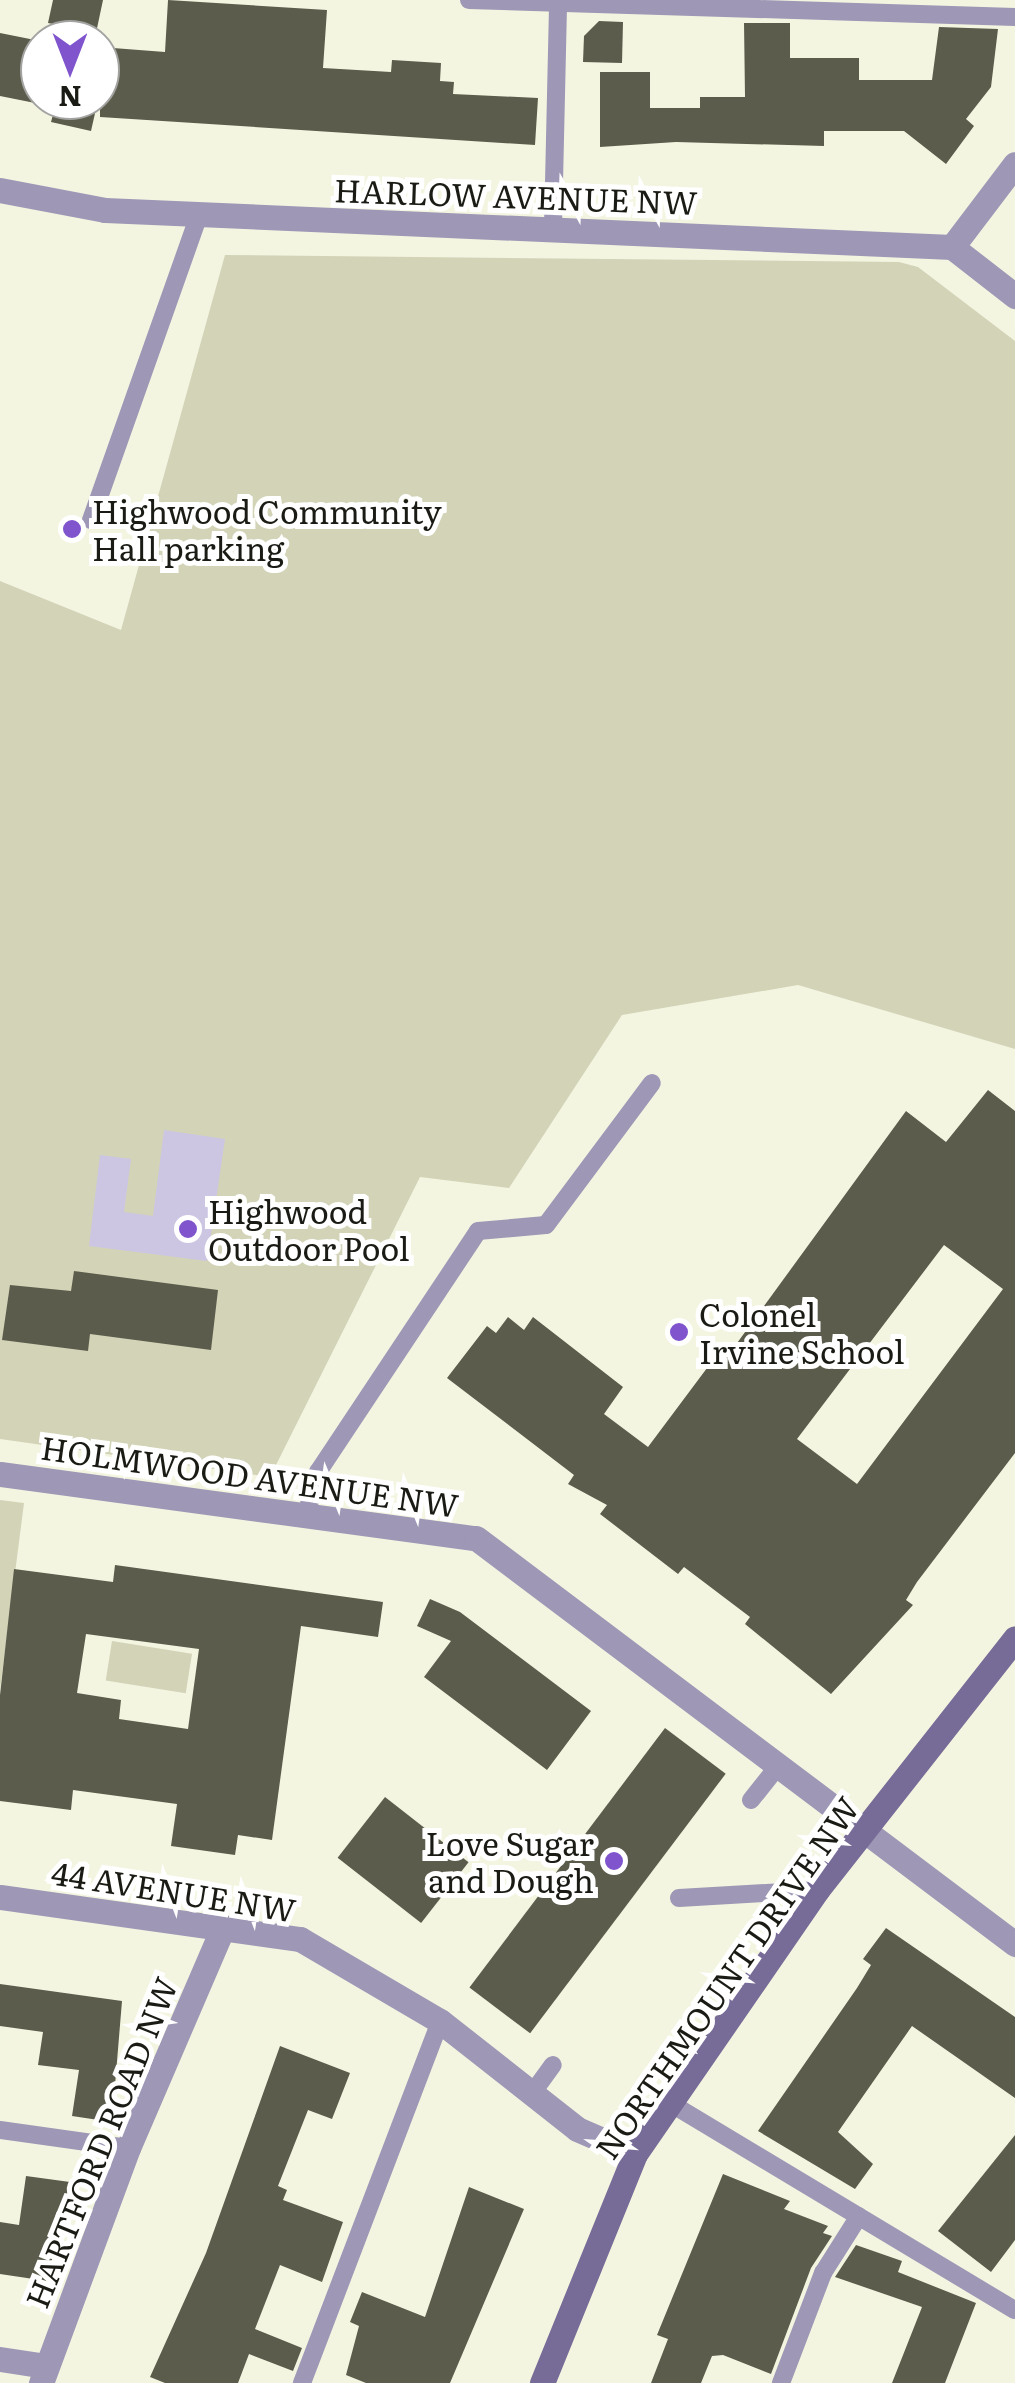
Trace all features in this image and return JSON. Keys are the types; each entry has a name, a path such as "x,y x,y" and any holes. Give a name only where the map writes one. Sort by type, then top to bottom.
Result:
{"street":[{"path":"1015,164 952,247 1015,296"},
{"name":"HARLOW AVENUE NW","path":"0,190 105,210 199,216 553,227 952,247"},
{"name":"HOLMWOOD AVENUE NW","path":"0,1474 476,1538 1015,1944"},
{"name":"NORTHMOUNT DRIVE NW","path":"542,2383 635,2154 818,1890 1015,1638"},
{"name":"44 AVENUE NW","path":"0,1897 300,1939 440,2021 577,2129 635,2154"},
{"name":"HARTFORD ROAD NW","path":"43,2375 128,2148 223,1927"},
{"path":"0,2359 43,2375"}],"lane":[{"path":"469,0 1015,17"},
{"path":"553,227 558,3"},
{"path":"90,520 199,216"},
{"path":"306,1515 318,1472 478,1232 546,1225 652,1083"},
{"path":"752,1800 778,1766"},
{"path":"679,1898 818,1890"},
{"path":"302,2383 440,2021"},
{"path":"531,2095 553,2065"},
{"path":"670,2103 1015,2310"},
{"path":"0,2130 128,2148"},
{"path":"781,2383 824,2273 859,2216"}],"green space":[{"path":"225,255 899,262 918,267 1015,341 1015,1049 798,985 622,1015 509,1188 420,1177 270,1477 0,1439 0,581 121,630"},
{"path":"0,1500 24,1503 0,1690"},
{"path":"112,1641 192,1654 186,1693 106,1681"}],"shaded area":[{"path":"164,1130 225,1139 207,1261 89,1246 100,1155 131,1159 124,1212 153,1216"}],"building":[{"path":"53,0 103,0 99,20 49,20"},
{"path":"168,0 327,10 323,68 391,72 392,60 441,63 440,81 454,82 453,94 538,98 535,145 120,118 120,49 165,52"},
{"path":"599,21 623,22 622,63 583,62 584,36"},
{"path":"744,23 790,23 790,58 859,58 859,80 932,80 939,27 998,29 991,87 966,119 974,126 946,164 904,131 824,131 824,146 676,142 600,147 600,72 650,72 650,108 700,108 700,97 745,97"},
{"path":"0,33 20,37 20,100 0,96"},
{"path":"52,120 93,120 91,131"},
{"path":"988,1090 1015,1111 1015,1453 917,1582 906,1600 913,1605 831,1694 745,1624 750,1617 684,1567 678,1574 600,1514 607,1505 568,1484 574,1475 447,1378 487,1326 496,1333 508,1317 524,1330 533,1317 623,1387 604,1414 648,1447 716,1356 724,1361 906,1111 946,1142","holes":["944,1245 1003,1289 857,1484 797,1439"]},
{"path":"74,1271 218,1290 211,1350 90,1334 88,1351 2,1340 10,1285 71,1291"},
{"path":"115,1565 383,1602 378,1637 301,1626 272,1840 238,1835 235,1855 171,1846 177,1804 73,1790 71,1810 0,1801 0,1695 14,1569 113,1582","holes":["86,1634 199,1649 188,1729 119,1719 121,1700 77,1693"]},
{"path":"430,1599 460,1612 591,1711 547,1770 424,1677 451,1641 417,1626"},
{"path":"665,1728 726,1774 530,2033 469,1988"},
{"path":"385,1797 469,1862 421,1923 338,1858"},
{"path":"886,1928 1015,2017 1015,2098 912,2026 838,2132 873,2164 855,2189 758,2131 857,1988 871,1965 863,1959"},
{"path":"0,1984 122,2001 112,2122 72,2116 79,2070 38,2065 43,2032 0,2026"},
{"path":"280,2046 350,2073 332,2119 308,2110 278,2186 287,2190 283,2200 343,2222 322,2282 280,2265 255,2329 302,2348 293,2371 249,2354 238,2383 165,2383 150,2377 206,2253"},
{"path":"1015,2135 1015,2240 991,2272 938,2231"},
{"path":"723,2174 790,2201 784,2209 828,2226 823,2233 832,2236 811,2268 771,2374 723,2355 712,2356 701,2383 651,2383 668,2339 657,2335"},
{"path":"26,2176 70,2182 47,2281 0,2274 0,2222 19,2225"},
{"path":"469,2187 524,2209 450,2383 366,2383 346,2375 359,2326 350,2322 362,2292 425,2317"},
{"path":"856,2245 902,2261 898,2272 976,2303 945,2383 892,2383 922,2307 835,2277"}],"place":[{"name":"Highwood Community Hall parking","path":"72,529"},
{"name":"Highwood Outdoor Pool","path":"188,1229"},
{"name":"Colonel Irvine School","path":"679,1332"},
{"name":"Love Sugar and Dough","path":"614,1861"}]}
